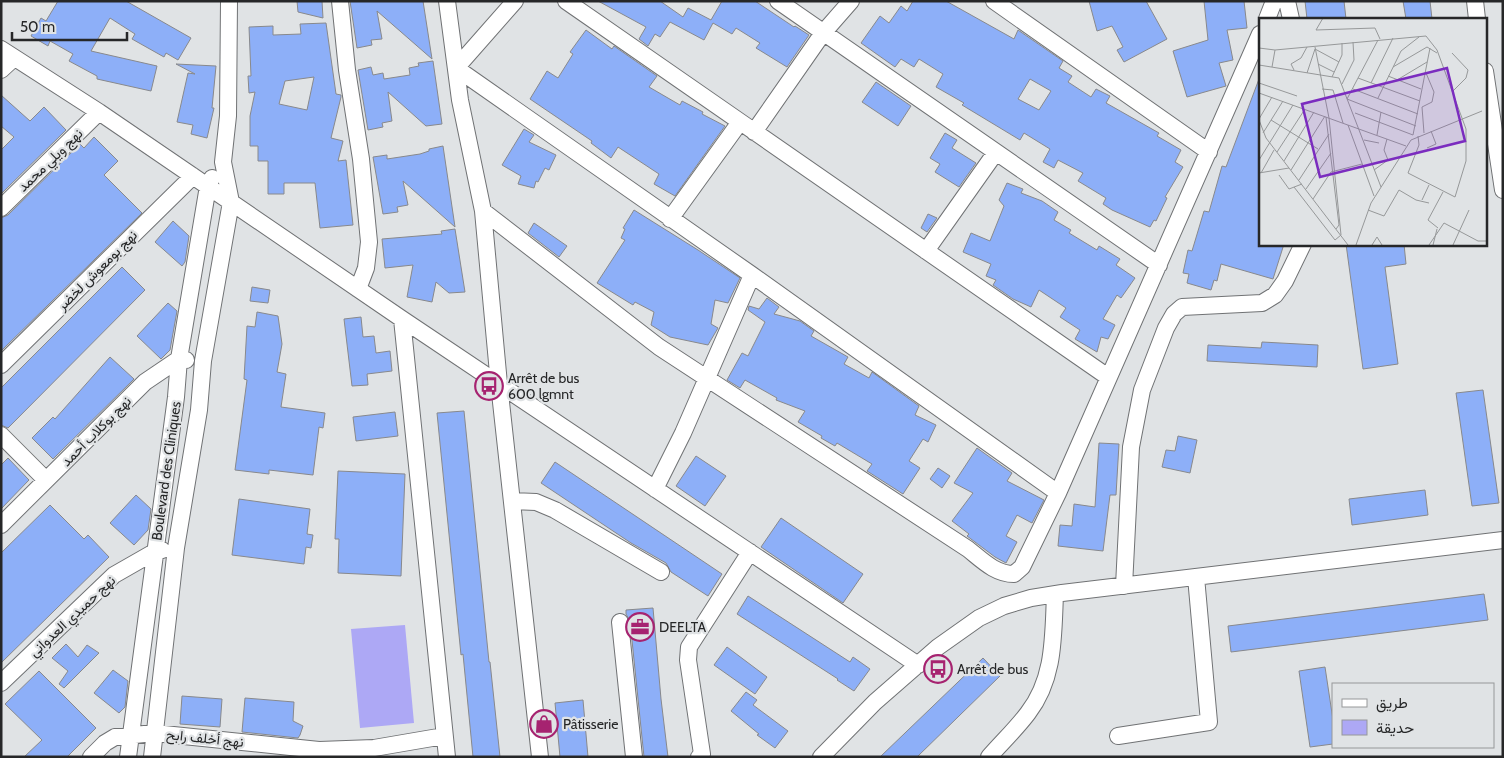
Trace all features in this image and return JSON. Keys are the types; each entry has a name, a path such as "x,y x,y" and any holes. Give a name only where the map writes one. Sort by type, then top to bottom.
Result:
{"street":[{"path":"229,1 228,116 223,162 231,202"},
{"path":"340,1 347,70 361,159 369,242 366,268 358,289"},
{"path":"447,1 460,100 483,211 499,384 540,757"},
{"path":"456,68 514,1"},
{"path":"566,1 1108,377"},
{"path":"778,1 1159,265"},
{"path":"754,132 823,33 851,1"},
{"path":"994,1 1209,152"},
{"path":"1267,18 1274,1"},
{"path":"1287,1 1291,18"},
{"path":"1475,1 1478,18"},
{"path":"483,211 659,347 968,549 994,569 1004,574 1014,574 1022,567 1058,493 1259,36"},
{"path":"1,70 8,53 100,112 402,319 918,664"},
{"path":"456,68 752,275 1058,493"},
{"path":"1486,78 1503,190"},
{"name":"نهج ويلي محمد","path":"1,208 100,112"},
{"path":"670,218 740,122"},
{"path":"926,251 996,152"},
{"path":"208,186 223,162"},
{"name":"نهج بومعوش لخضر","path":"1,365 194,176"},
{"name":"Boulevard des Cliniques","path":"128,757 176,397 179,360 208,186"},
{"name":"Boulevard des Cliniques","path":"152,757 176,548 199,410 203,361 231,202"},
{"path":"1124,586 1132,447 1142,390 1166,328 1174,314 1182,307 1262,303 1276,296 1303,245"},
{"path":"655,488 683,433 752,275"},
{"path":"402,319 447,757"},
{"path":"179,360 203,361"},
{"name":"نهج بوكلاب أحمد","path":"1,525 145,382 179,360"},
{"path":"1,435 46,480"},
{"path":"512,501 536,502 554,510 661,572"},
{"path":"821,757 874,702 938,647 979,618 1004,606 1031,598 1055,594 1503,540"},
{"name":"نهج حميدي العدواني","path":"1,683 114,575 156,551 176,548"},
{"path":"699,757 702,754 688,660 689,647 750,552"},
{"path":"1118,736 1209,722 1196,577"},
{"path":"989,757 1028,713 1044,686 1053,652 1055,594"},
{"path":"620,622 634,757"},
{"name":"نهج أخلف رابح","path":"91,757 116,737 154,733 319,750 374,748 444,736"}],"green space":[{"path":"405,625 414,723 360,728 351,629"}],"building":[{"path":"58,1 126,1 191,38 178,60 166,53 164,57 132,39 135,34 110,18 91,51 157,66 151,91 97,79 97,76 69,61 73,54 50,41 48,46 31,36 41,18 46,21"},
{"path":"297,1 322,1 323,18 298,12"},
{"path":"350,1 423,1 432,59 377,11 382,39 371,40 372,45 357,48"},
{"path":"598,1 660,1 683,17 688,8 711,20 722,1 755,1 809,35 787,67 756,48 760,43 736,28 732,34 713,23 704,40 670,22 660,37 655,34 648,46 639,39 646,27"},
{"path":"913,1 946,1 1014,39 1018,30 1063,61 1059,68 1072,76 1068,82 1091,97 1096,89 1110,96 1106,103 1159,133 1157,136 1181,150 1175,162 1183,167 1165,197 1167,198 1156,221 1154,220 1150,227 1103,204 1106,198 1078,181 1083,173 1058,160 1054,168 1043,162 1050,149 1024,133 1020,140 962,105 964,103 936,87 943,74 919,59 914,67 901,59 895,67 861,43 880,16 889,23 901,6 907,11","holes":["1030,79 1051,91 1039,110 1018,99"]},
{"path":"1089,1 1146,1 1167,39 1124,62 1117,50 1123,47 1112,26 1097,31"},
{"path":"1204,1 1244,1 1247,28 1227,30 1233,60 1219,63 1226,86 1187,97 1173,51 1208,40"},
{"path":"1305,1 1344,1 1346,18 1307,18"},
{"path":"1403,1 1430,1 1432,18 1406,18"},
{"path":"326,23 336,94 341,95 331,138 343,141 338,161 346,160 353,225 320,228 315,183 284,183 284,194 268,194 268,161 258,161 258,146 250,146 250,116 255,92 249,93 248,76 251,76 249,27 273,26 273,35 301,34 300,24","holes":["314,77 307,110 279,104 285,81"]},
{"path":"586,30 612,49 614,46 657,76 649,87 680,105 682,101 725,126 675,196 654,184 659,174 618,147 611,158 591,143 592,141 530,99 547,71 558,78 573,54 570,52"},
{"path":"433,61 442,124 426,126 388,92 392,121 382,123 383,127 368,130 358,70 371,67 373,75 383,73 384,79 410,75 409,68 419,66 418,63"},
{"path":"176,64 216,66 212,108 214,108 207,138 191,134 193,125 177,122 188,73 195,74"},
{"path":"1259,79 1259,245 1284,245 1273,279 1221,264 1217,281 1214,280 1211,290 1187,283 1189,274 1183,273 1188,250 1192,251 1204,211 1209,212 1222,166 1226,167"},
{"path":"876,82 911,106 898,126 862,102"},
{"path":"1,95 30,121 44,107 66,130 1,194 1,150 14,137 1,126"},
{"path":"524,129 534,135 529,142 556,155 549,170 545,168 538,182 536,181 534,188 518,184 521,176 502,165"},
{"path":"945,133 957,140 952,148 976,163 959,187 935,172 940,164 930,158"},
{"path":"94,137 118,161 104,175 142,213 1,351 1,218 8,215 80,144 84,148"},
{"path":"443,146 455,227 403,181 408,205 397,207 398,212 383,214 373,157 387,155 387,159 420,154 429,151 429,149"},
{"path":"1007,183 1023,189 1021,193 1042,201 1058,212 1054,220 1071,230 1069,233 1097,250 1099,246 1120,259 1116,265 1135,278 1121,298 1117,295 1103,319 1115,325 1108,339 1101,337 1097,352 1075,339 1080,330 1060,317 1066,308 1039,290 1031,307 1013,299 993,285 996,280 986,276 991,264 963,252 971,233 990,241 1004,206 999,200"},
{"path":"634,210 740,278 728,303 715,300 711,324 718,328 708,345 670,337 651,325 654,312 635,302 633,305 597,283 625,240 621,238 625,229 623,228"},
{"path":"928,214 937,218 927,232 921,228"},
{"path":"173,221 189,236 185,262 182,266 155,242"},
{"path":"534,223 567,246 559,257 528,233"},
{"path":"455,229 465,292 449,293 436,282 432,302 407,297 413,265 385,268 382,239 442,234 441,231"},
{"path":"1346,245 1404,245 1406,264 1385,267 1398,364 1363,369"},
{"path":"122,267 145,290 8,428 1,425 1,388"},
{"path":"252,287 270,290 268,303 250,301"},
{"path":"767,298 779,307 774,314 800,321 814,331 811,336 848,357 844,364 869,378 872,372 919,406 915,415 936,425 928,442 923,439 909,461 920,468 903,494 867,471 872,464 837,443 835,446 798,422 805,411 776,400 777,398 745,380 740,388 727,380 742,353 748,356 765,322 748,310 749,306 759,309"},
{"path":"168,303 177,311 170,350 161,359 137,336"},
{"path":"257,312 278,316 282,344 277,372 286,374 281,407 325,413 323,428 319,427 313,475 269,470 269,474 235,470 247,380 244,379 247,326 255,327"},
{"path":"361,317 363,337 374,336 376,353 390,351 392,371 367,374 368,385 352,386 344,319"},
{"path":"1262,342 1318,345 1317,367 1207,361 1208,345 1261,348"},
{"path":"110,357 134,379 53,459 32,438 53,417 55,419"},
{"path":"1483,390 1499,503 1472,506 1456,393"},
{"path":"464,411 500,757 473,757 463,654 461,655 437,413"},
{"path":"395,412 398,436 356,441 353,417"},
{"path":"1178,436 1197,440 1190,473 1162,467 1166,450 1175,451"},
{"path":"1099,443 1119,444 1116,495 1110,495 1103,551 1058,546 1060,525 1072,526 1074,504 1095,507"},
{"path":"977,448 1012,473 1007,481 1044,500 1032,523 1017,515 1006,536 1017,542 1006,563 967,536 969,534 952,521 973,493 954,483"},
{"path":"696,456 726,476 705,506 676,486"},
{"path":"8,458 29,480 1,509 1,465"},
{"path":"555,462 722,574 708,596 671,572 666,563 631,543 541,483"},
{"path":"938,468 950,476 942,488 930,479"},
{"path":"338,471 405,474 401,576 338,573 339,539 335,539"},
{"path":"1425,490 1428,515 1352,525 1349,499"},
{"path":"136,495 151,509 148,530 134,545 110,523"},
{"path":"239,499 310,509 307,534 313,535 311,548 306,547 304,564 232,555"},
{"path":"50,505 84,539 88,535 109,557 1,663 1,553"},
{"path":"781,518 863,574 843,603 761,547"},
{"path":"1484,594 1488,620 1231,652 1228,626"},
{"path":"748,596 850,662 853,657 870,669 854,691 737,614"},
{"path":"653,608 668,757 644,757 630,621 626,614 626,610"},
{"path":"66,644 78,657 87,645 99,653 64,688 59,684 68,671 52,658"},
{"path":"727,647 767,677 755,694 714,665"},
{"path":"983,658 1000,676 917,757 880,757"},
{"path":"1325,667 1332,713 1332,744 1310,747 1299,671"},
{"path":"113,670 128,681 125,707 119,713 94,693"},
{"path":"39,671 96,728 67,757 24,757 42,740 5,704"},
{"path":"746,692 757,700 753,705 788,731 775,748 757,735 759,734 731,711"},
{"path":"182,696 222,699 220,727 180,724"},
{"path":"245,698 294,702 293,721 303,726 298,738 242,732"},
{"path":"583,700 588,757 560,757 555,703"}],"place":[{"name":"Arrêt de bus 600 lgmnt","path":"489,386"},
{"name":"DEELTA","path":"640,627"},
{"name":"Arrêt de bus","path":"938,669"},
{"name":"Pâtisserie","path":"544,724"}]}
